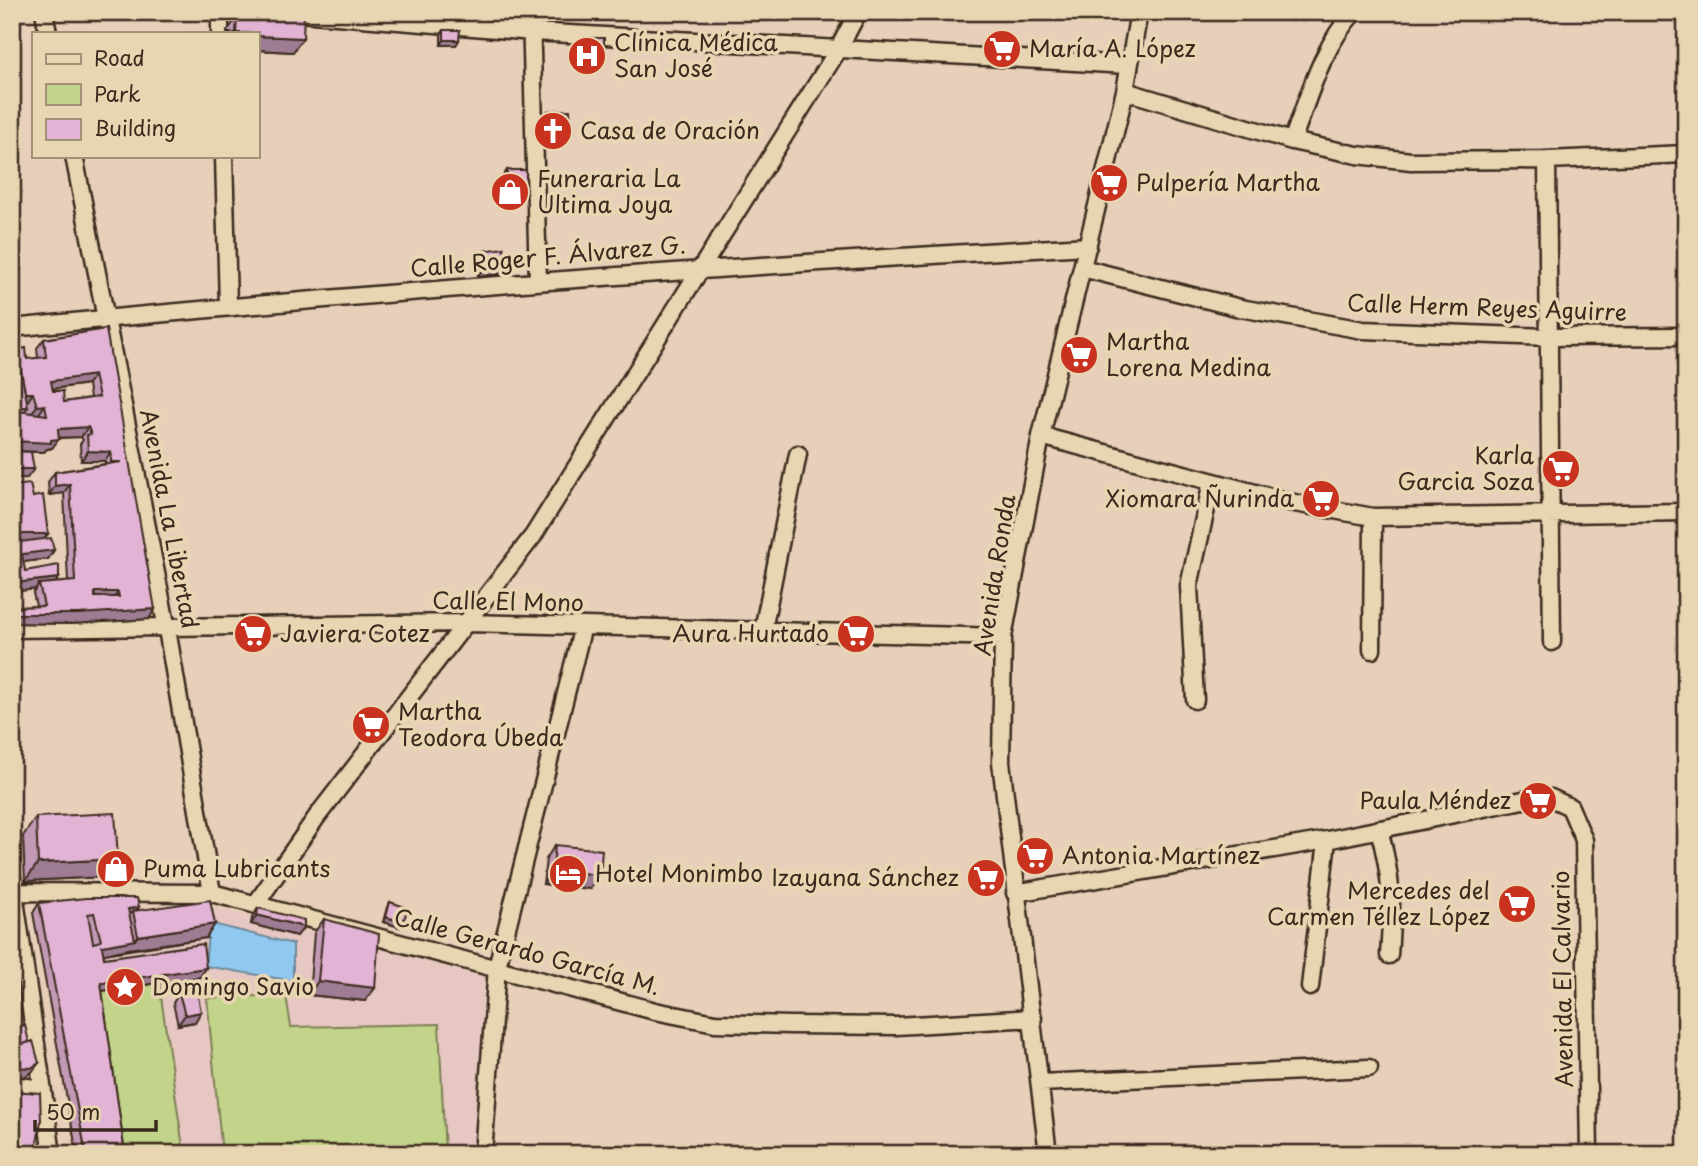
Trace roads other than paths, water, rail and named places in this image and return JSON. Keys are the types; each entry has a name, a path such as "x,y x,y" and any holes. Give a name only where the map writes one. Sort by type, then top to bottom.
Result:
{"street":[{"path":"44,12 48,32"},
{"path":"220,12 220,32"},
{"path":"288,12 533,32 1128,65"},
{"path":"531,12 538,282"},
{"path":"255,905 318,815 533,536 838,50 858,12"},
{"name":"Avenida Ronda","path":"1048,1154 1001,762 1003,637 1041,436 1125,91 1139,12"},
{"path":"1292,141 1324,57 1342,26 1354,12"},
{"path":"1125,91 1292,141 1357,155 1411,161 1547,160 1686,154"},
{"name":"Avenida La Libertad","path":"74,158 167,629 212,893"},
{"path":"224,158 228,305"},
{"path":"1547,160 1552,642"},
{"name":"Calle Roger F. Álvarez G.","path":"12,328 228,305 699,268 1088,246"},
{"name":"Calle Herm Reyes Aguirre","path":"1082,268 1240,308 1363,330 1548,337 1686,336"},
{"path":"1041,436 1289,502 1373,517 1686,512"},
{"path":"763,630 798,454"},
{"path":"1195,700 1189,586 1212,482"},
{"path":"1373,517 1373,650"},
{"name":"Calle El Mono","path":"12,629 467,623 1003,637"},
{"path":"483,1154 497,967 583,626"},
{"name":"Avenida El Calvario","path":"1379,829 1523,800 1551,798 1570,807 1584,840 1589,1154"},
{"path":"1015,893 1379,829 1392,888 1389,955"},
{"path":"1310,988 1327,840"},
{"path":"13,887 49,1150"},
{"name":"Calle Gerardo García M.","path":"13,887 212,893 655,1011 715,1023 896,1026 1033,1018"},
{"path":"1040,1083 1369,1068"},
{"path":"12,1084 42,1089"}],"water":[{"path":"209,923 293,944 293,981 205,966"}],"place":[{"name":"María A. López","path":"1002,49"},
{"name":"Clínica Médica San José","path":"587,56"},
{"name":"Casa de Oración","path":"553,131"},
{"name":"Pulpería Martha","path":"1109,183"},
{"name":"Funeraria La Ultima Joya","path":"510,192"},
{"name":"Martha Lorena Medina","path":"1079,355"},
{"name":"Karla Garcia Soza","path":"1561,469"},
{"name":"Xiomara Ñurinda","path":"1321,499"},
{"name":"Javiera Cotez","path":"253,634"},
{"name":"Aura Hurtado","path":"856,634"},
{"name":"Martha Teodora Úbeda","path":"371,725"},
{"name":"Paula Méndez","path":"1538,801"},
{"name":"Antonia Martínez","path":"1035,856"},
{"name":"Puma Lubricants","path":"116,869"},
{"name":"Hotel Monimbo","path":"568,874"},
{"name":"Izayana Sánchez","path":"986,878"},
{"name":"Mercedes del Carmen Téllez López","path":"1517,904"},
{"name":"Domingo Savio","path":"125,987"}]}
